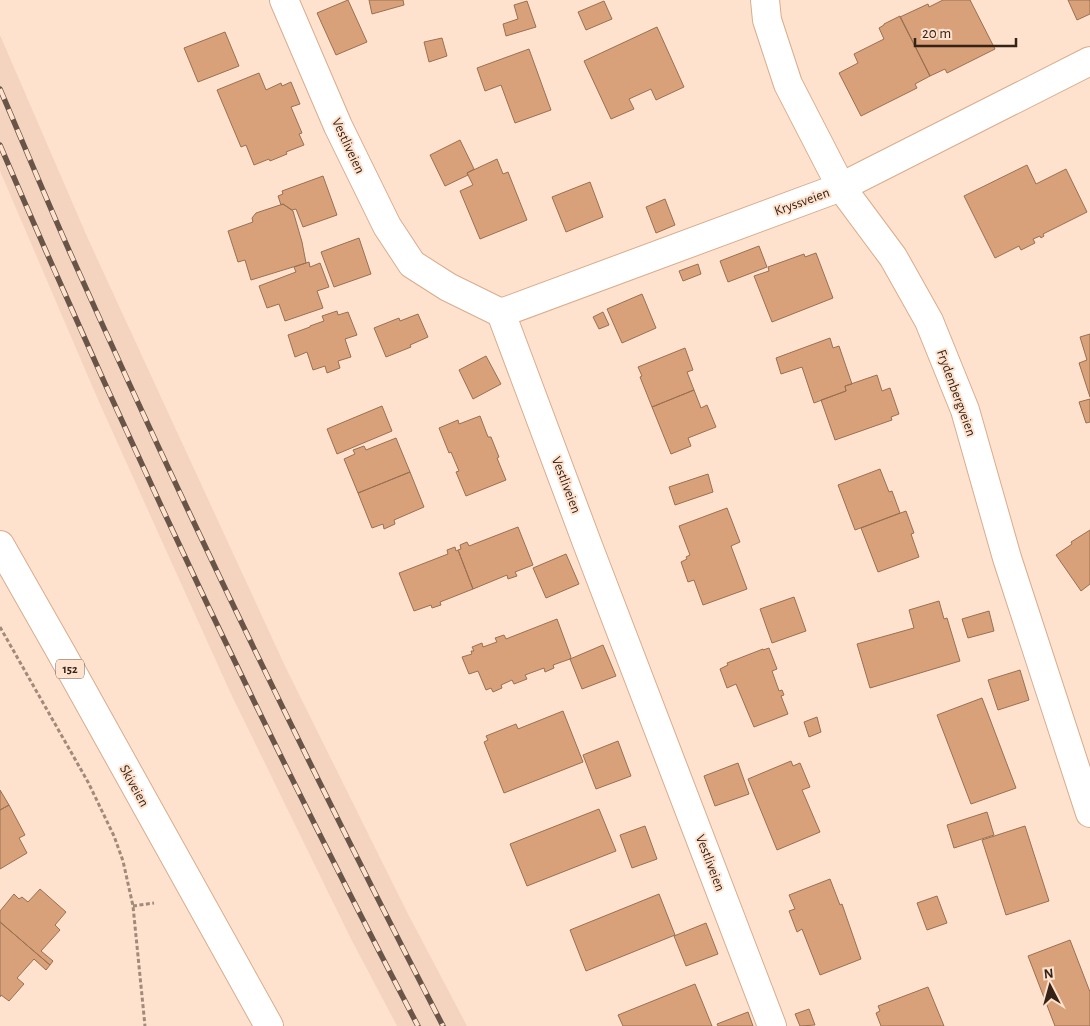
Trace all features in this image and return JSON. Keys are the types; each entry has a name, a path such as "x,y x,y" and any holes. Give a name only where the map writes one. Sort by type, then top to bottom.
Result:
{"street":[{"name":"Vestliveien","path":"284,0 338,126 387,226 412,264 448,286 501,313 772,1026"},
{"name":"Frydenbergveien","path":"764,0 767,20 788,84 841,187 893,257 929,321 965,410 1010,568 1090,813"},
{"name":"Kryssveien","path":"501,313 841,187 1090,61"},
{"name":"Skiveien","path":"0,545 269,1026"}],"path":[{"path":"0,627 88,782 103,811 123,861 133,906 145,1026"},
{"path":"133,906 154,903"}],"shaded area":[{"path":"0,35 89,241 285,666 406,910 467,1026 397,1026 350,937 231,694 99,402 0,171"}],"building":[{"path":"348,0 367,42 336,55 317,13"},
{"path":"369,0 403,0 404,5 372,14"},
{"path":"943,0 970,0 995,49 947,73 945,69 930,76 900,17 928,4 929,7"},
{"path":"1068,0 1090,0 1090,14 1077,20"},
{"path":"527,1 536,27 506,36 503,24 518,19 514,5"},
{"path":"604,1 612,19 586,30 578,12"},
{"path":"900,16 930,76 915,84 917,88 861,116 839,73 858,63 854,54 884,39 879,28"},
{"path":"657,27 684,87 656,100 651,89 629,99 634,109 611,119 584,61"},
{"path":"225,32 239,66 198,82 184,48"},
{"path":"442,38 447,56 429,62 424,42"},
{"path":"529,49 551,110 515,123 501,85 485,91 477,68"},
{"path":"259,73 266,90 281,83 282,86 291,82 300,104 291,107 302,133 299,134 304,145 270,161 269,159 254,165 246,145 241,147 217,90"},
{"path":"460,140 474,169 467,173 468,175 445,186 430,155"},
{"path":"497,159 503,174 508,172 527,220 480,239 460,191 473,185 467,173"},
{"path":"1027,165 1036,184 1066,169 1087,212 1043,234 1044,236 1041,238 1040,236 1033,239 1035,243 1021,250 1019,246 995,258 964,196"},
{"path":"323,176 337,215 303,227 296,209 292,210 283,204 281,205 278,196 283,194 282,191"},
{"path":"590,182 603,217 566,232 552,197"},
{"path":"665,199 675,225 656,233 646,207"},
{"path":"283,204 293,211 306,263 251,280 245,260 238,262 228,231 253,222 252,218 256,213"},
{"path":"359,238 371,274 334,287 321,252"},
{"path":"759,246 767,267 728,282 720,261"},
{"path":"816,253 833,298 772,322 754,276 769,271 768,267 804,254 805,257"},
{"path":"309,262 310,267 320,263 329,287 317,291 323,308 285,321 279,304 267,308 259,286 296,272 294,267"},
{"path":"698,264 701,274 683,281 679,271"},
{"path":"642,294 656,328 622,343 607,309"},
{"path":"337,311 338,315 348,312 357,335 345,339 351,357 338,361 340,368 327,373 325,366 313,370 307,352 295,357 288,335 324,321 322,316"},
{"path":"603,312 609,325 599,329 593,317"},
{"path":"418,314 428,337 410,345 411,347 386,357 374,328 399,318 400,321"},
{"path":"1090,334 1090,397 1079,363 1087,360 1080,337"},
{"path":"830,338 833,348 839,346 852,384 845,386 846,391 814,403 802,367 781,374 776,358"},
{"path":"685,348 693,370 687,372 694,390 652,407 638,367"},
{"path":"486,356 501,384 473,399 459,370"},
{"path":"877,375 882,391 890,388 899,414 891,417 892,420 835,440 821,400 846,391 845,386"},
{"path":"694,390 701,408 707,405 716,427 688,438 691,446 671,454 652,407"},
{"path":"1090,399 1090,422 1086,423 1079,402"},
{"path":"382,406 392,431 337,454 327,429"},
{"path":"480,416 488,437 491,437 506,480 466,496 456,472 459,471 439,428 458,420 459,424"},
{"path":"396,438 410,472 358,493 344,459 355,454 353,450 364,446 366,450"},
{"path":"880,469 889,492 892,491 900,513 855,530 838,485"},
{"path":"410,472 424,507 394,520 395,524 384,529 383,524 372,528 358,493"},
{"path":"708,474 713,492 675,505 669,487"},
{"path":"727,508 740,542 731,546 747,589 703,605 694,580 688,582 681,562 690,555 679,526"},
{"path":"906,511 914,533 911,534 919,557 878,572 861,528"},
{"path":"518,527 533,565 515,572 517,576 508,579 507,575 473,589 458,550 461,549 460,545 467,542 469,546"},
{"path":"1090,530 1090,584 1081,591 1056,555 1072,544 1071,542"},
{"path":"455,547 456,551 458,550 473,589 440,602 441,605 432,608 431,605 414,611 399,573 448,554 447,550"},
{"path":"566,554 579,584 546,598 533,568"},
{"path":"794,597 806,631 772,643 760,609"},
{"path":"939,601 944,619 947,618 960,661 870,688 857,644 914,628 909,610"},
{"path":"989,611 994,631 968,638 962,619"},
{"path":"557,619 571,657 570,659 553,665 554,668 545,672 544,668 525,675 527,679 514,684 512,680 501,685 502,688 493,692 491,688 486,690 478,671 469,674 462,657 472,654 471,651 474,651 472,647 482,643 483,647 497,642 495,638 504,635 506,639"},
{"path":"603,645 616,676 582,689 570,659"},
{"path":"769,648 777,669 772,671 779,691 782,690 784,695 781,696 788,714 754,727 736,684 727,688 720,669 728,665 727,663"},
{"path":"1020,670 1029,700 998,710 988,680"},
{"path":"982,698 1016,788 971,804 937,715"},
{"path":"563,711 583,762 504,793 484,742 488,740 486,736 516,724 518,729"},
{"path":"817,717 821,732 809,737 804,722"},
{"path":"618,741 631,776 596,789 583,755"},
{"path":"791,761 793,766 800,763 810,787 802,790 820,832 777,850 748,779"},
{"path":"738,763 749,794 715,806 704,776"},
{"path":"0,790 9,805 0,810"},
{"path":"9,805 25,835 19,838 27,853 0,869 0,810"},
{"path":"599,809 616,851 527,886 510,844"},
{"path":"987,812 994,835 954,848 947,825"},
{"path":"645,826 657,859 632,868 620,835"},
{"path":"1025,826 1049,901 1006,915 982,840"},
{"path":"830,879 840,905 842,904 861,959 820,975 802,929 797,932 789,911 795,909 789,895"},
{"path":"40,889 66,912 55,925 60,930 41,951 53,961 50,965 0,922 0,911 14,894 19,899 22,897 28,902"},
{"path":"659,894 675,935 586,971 570,930"},
{"path":"937,896 947,923 927,930 917,903"},
{"path":"0,922 50,965 46,970 34,959 17,978 24,984 9,1001 1,995 0,997"},
{"path":"706,923 718,954 686,966 674,936"},
{"path":"1070,940 1090,992 1090,1026 1055,1026 1028,956"},
{"path":"695,984 712,1026 623,1026 618,1015"},
{"path":"928,987 944,1026 881,1026 876,1013 880,1011 878,1006"},
{"path":"809,1009 815,1025 800,1026 795,1014"},
{"path":"748,1012 753,1026 718,1026 717,1024"}],"railway":[{"path":"0,89 72,257 160,451 346,836 443,1026"},
{"path":"0,145 98,368 200,590 307,809 418,1026"}]}
